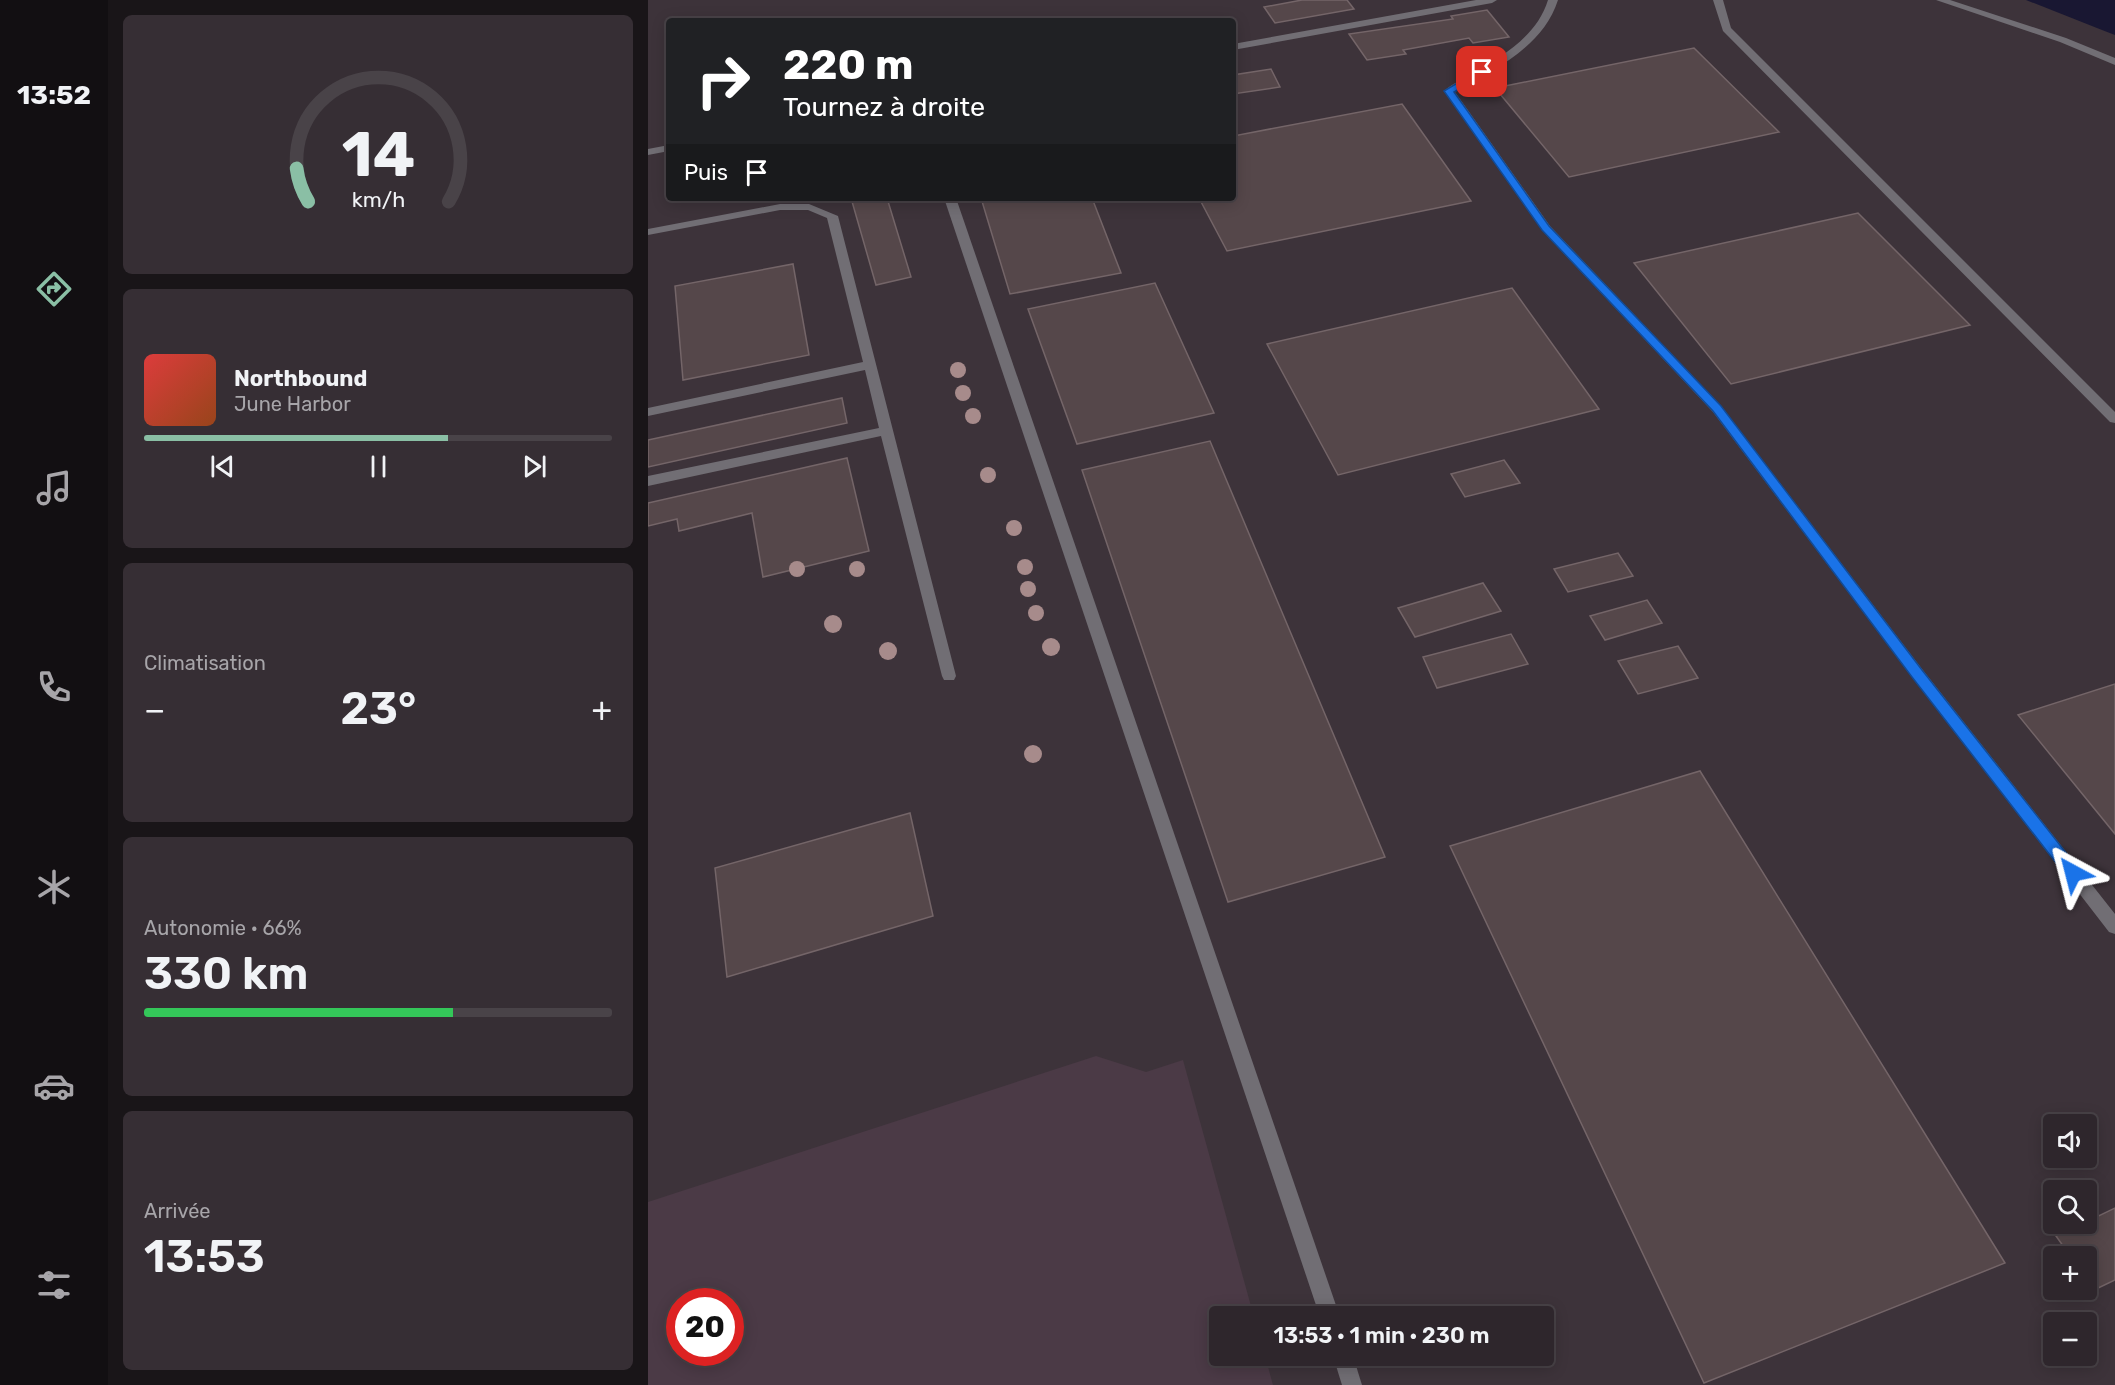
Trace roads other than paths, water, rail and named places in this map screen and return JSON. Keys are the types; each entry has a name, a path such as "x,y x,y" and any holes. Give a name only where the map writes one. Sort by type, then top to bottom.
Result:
{"lane":[{"path":"1236,46 1492,0"},
{"path":"1553,0 1552,10 1544,22 1516,49 1499,62 1449,91 1546,228 1717,409 1917,673 2115,927"},
{"path":"1718,0 1726,29 2115,419"},
{"path":"1941,0 2063,40 2115,62"},
{"path":"648,152 666,149"},
{"path":"951,201 1326,1306"},
{"path":"648,232 780,207 809,207 832,216 949,676"},
{"path":"648,412 869,365"},
{"path":"648,482 888,430"},
{"path":"1346,1366 1352,1385"}]}
